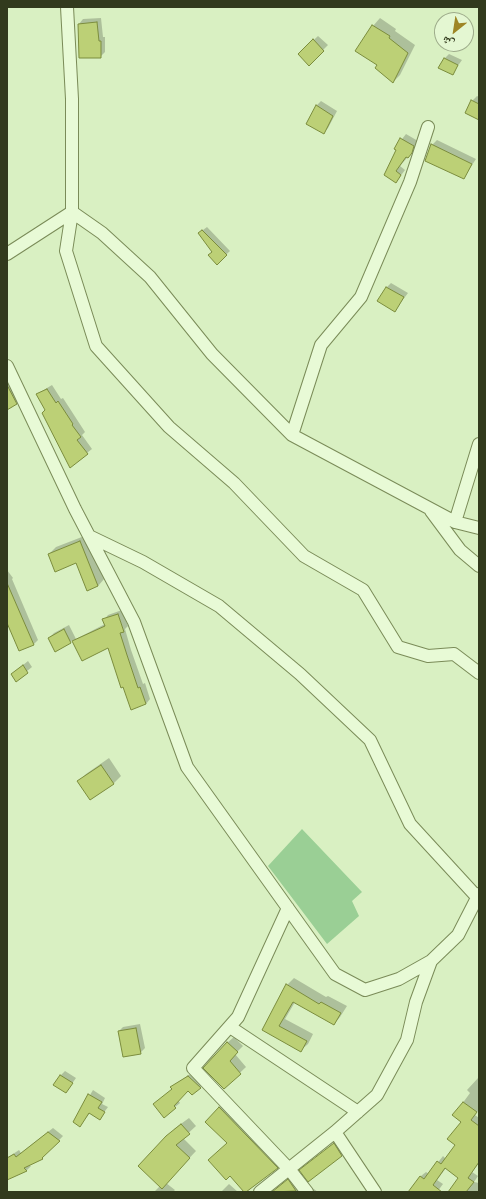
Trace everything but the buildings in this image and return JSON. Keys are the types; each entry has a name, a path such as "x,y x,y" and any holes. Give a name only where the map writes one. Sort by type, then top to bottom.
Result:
{"street":[{"path":"67,7 72,99 72,212 66,251 96,346 169,426 234,483 304,556 363,590 398,646 428,656 454,654 479,673"},
{"path":"292,434 322,345 361,297 410,182 428,128"},
{"path":"7,254 72,212"},
{"path":"72,212 102,234 150,277 212,354 292,434 455,522 479,528"},
{"path":"7,366 89,536 134,622 187,767 336,974 365,990 398,979 431,961 458,935 478,896 410,824 370,740 305,679 219,606 142,562 89,536"},
{"path":"455,522 479,444"},
{"path":"430,508 460,550 479,566"},
{"path":"288,908 238,1017 193,1068 289,1169 307,1192"},
{"path":"260,1192 335,1132 377,1095 407,1040 416,1002 431,961"},
{"path":"230,1027 358,1112"},
{"path":"335,1132 375,1192"}],"green space":[{"path":"302,829 362,892 352,901 359,916 327,944 268,866"}]}
